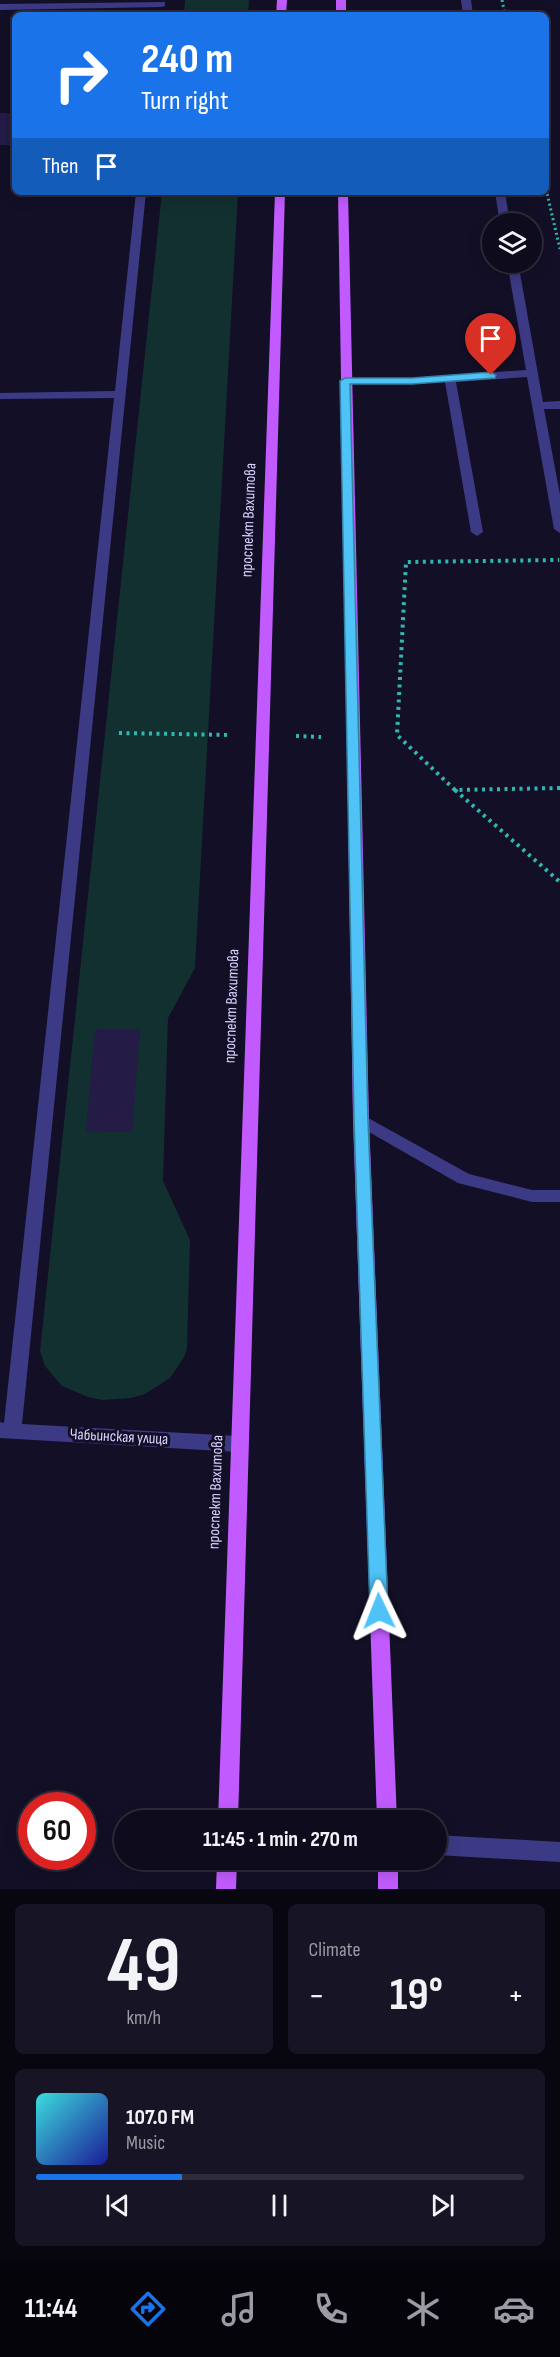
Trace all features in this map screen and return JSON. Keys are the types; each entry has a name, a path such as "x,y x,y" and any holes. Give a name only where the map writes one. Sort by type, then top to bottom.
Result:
{"main road":[{"name":"проспект Вахитова","path":"228,1810 238,1444 280,195"},
{"path":"343,195 361,1120 387,1810"},
{"path":"226,1889 227,1870"},
{"path":"388,1870 388,1889"}],"street":[{"path":"0,7 163,2"},
{"path":"6,1430 141,195"},
{"path":"500,195 503,213"},
{"path":"514,273 560,529"},
{"path":"345,381 532,373"},
{"path":"450,378 477,532"},
{"path":"0,396 118,394"},
{"path":"537,406 560,405"},
{"path":"361,1120 464,1179 532,1196 560,1196"},
{"name":"Чабьинская улица","path":"6,1430 238,1444"},
{"path":"447,1846 560,1852"}],"path":[{"path":"547,195 560,249"},
{"path":"560,560 406,562 397,735 455,790 560,882"},
{"path":"455,790 560,788"}],"green space":[{"path":"185,0 249,0 248,12 184,12"},
{"path":"162,195 238,195 195,968 168,1018 163,1181 190,1240 187,1349 170,1378 145,1394 131,1398 102,1400 62,1386 45,1366 40,1351"}],"building":[{"path":"0,113 12,113 12,145 0,145"},
{"path":"95,1029 140,1030 132,1132 86,1131"}],"route":[{"path":"379,1611 361,1120 345,381 412,381 491,375"}]}
